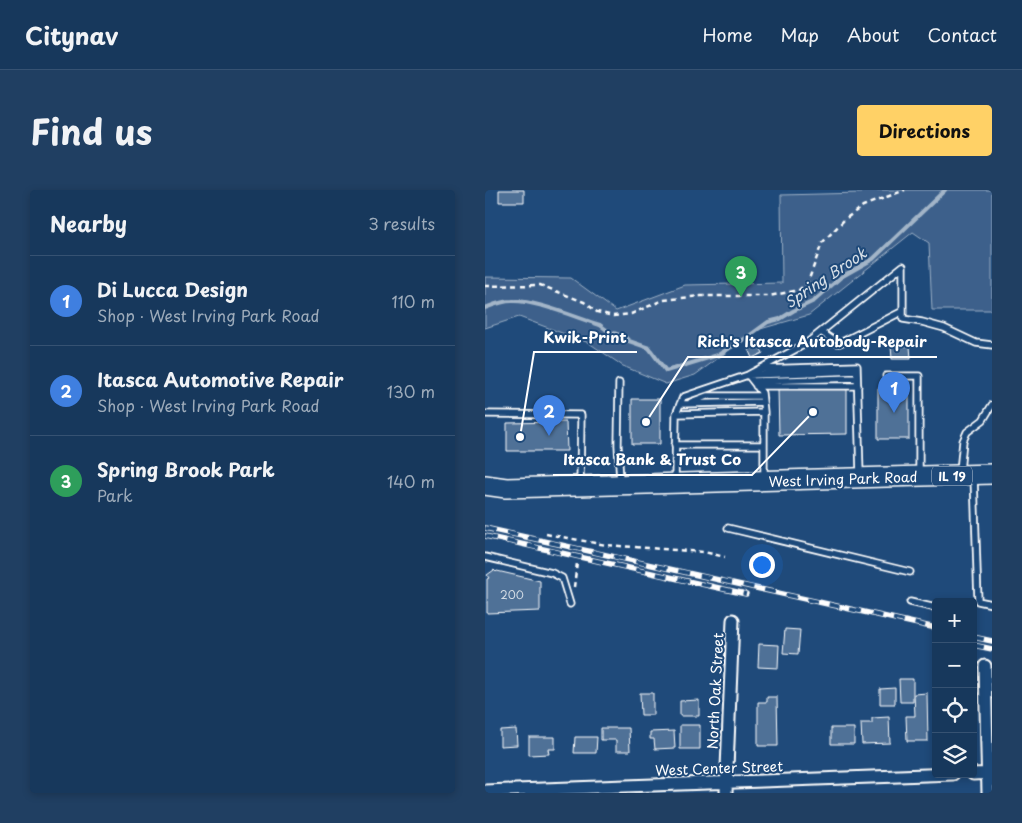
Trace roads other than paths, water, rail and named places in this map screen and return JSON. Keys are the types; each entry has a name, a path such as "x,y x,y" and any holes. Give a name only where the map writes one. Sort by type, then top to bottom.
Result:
{"main road":[{"name":"West Irving Park Road","path":"485,485 506,488 975,475"}],"street":[{"name":"North Oak Street","path":"726,788 733,620"},
{"path":"985,666 990,773 988,793"},
{"path":"977,774 990,773"},
{"name":"West Center Street","path":"485,790 726,788 932,775"}],"lane":[{"path":"675,483 676,414 683,397 748,375 807,343 903,266 903,319 937,326 976,344 992,345"},
{"path":"821,332 837,343 840,343 903,311"},
{"path":"759,369 857,366 860,479"},
{"path":"748,375 857,375"},
{"path":"748,375 762,393 763,399 764,481"},
{"path":"755,383 857,375"},
{"path":"886,376 919,376 919,477"},
{"path":"619,383 618,445 620,485"},
{"path":"755,383 858,386"},
{"path":"680,404 689,404 707,396 763,399"},
{"path":"976,598 975,475 963,441 967,432 983,420 992,405"},
{"path":"676,414 764,412"},
{"path":"485,414 581,415 580,486"},
{"path":"675,446 764,445"},
{"path":"728,528 910,572"},
{"path":"485,558 552,573 562,578 570,604"},
{"path":"910,602 932,607"},
{"path":"977,602 992,604"}],"waterway":[{"name":"Spring Brook","path":"485,308 498,303 521,301 544,306 600,325 608,331 625,337 629,341 649,348 666,371 718,355 768,322 780,319 814,301 841,277 873,259 945,190"}],"railway":[{"path":"485,528 932,627"},
{"path":"485,536 746,594"},
{"path":"977,638 992,641"},
{"path":"977,646 992,649"}],"place":[{"name":"Spring Brook Park","path":"741,297"},
{"name":"Itasca Bank & Trust Co","path":"813,412"},
{"name":"Di Lucca Design","path":"894,413"},
{"name":"Rich's Itasca Autobody-Repair","path":"646,422"},
{"name":"Itasca Automotive Repair","path":"549,436"},
{"name":"Kwik-Print","path":"520,437"}]}
